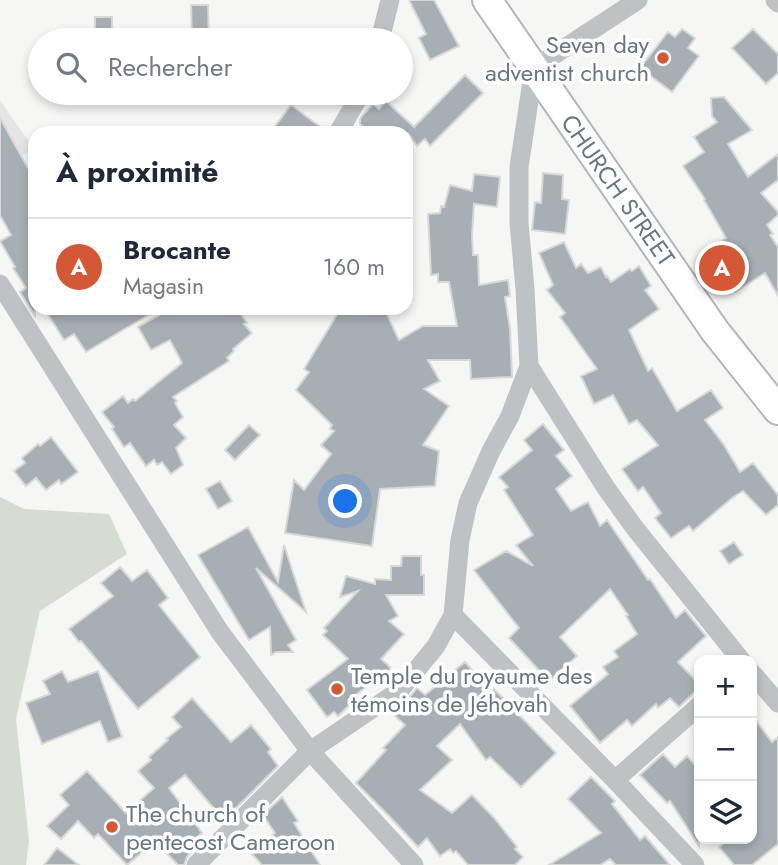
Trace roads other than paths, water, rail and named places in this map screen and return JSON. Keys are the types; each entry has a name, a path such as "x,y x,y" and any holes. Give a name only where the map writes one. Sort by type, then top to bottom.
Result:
{"main road":[{"name":"CHURCH STREET","path":"487,0 715,331 778,410"}],"street":[{"path":"383,28 390,0"},
{"path":"196,865 310,751 400,690 436,646 453,615 460,540 468,503 510,416 529,366 519,223 519,167 534,68 638,0"},
{"path":"342,126 354,105"},
{"path":"0,284 220,632 310,751 414,865"},
{"path":"529,366 606,488 634,527 737,655"},
{"path":"453,615 695,865"},
{"path":"757,679 778,702"},
{"path":"615,780 694,710"}],"place":[{"name":"Seven day adventist church","path":"663,58"},
{"name":"Brocante","path":"722,268"},
{"name":"Temple du royaume des témoins de Jéhovah","path":"337,689"},
{"name":"The church of pentecost Cameroon","path":"112,827"}]}
